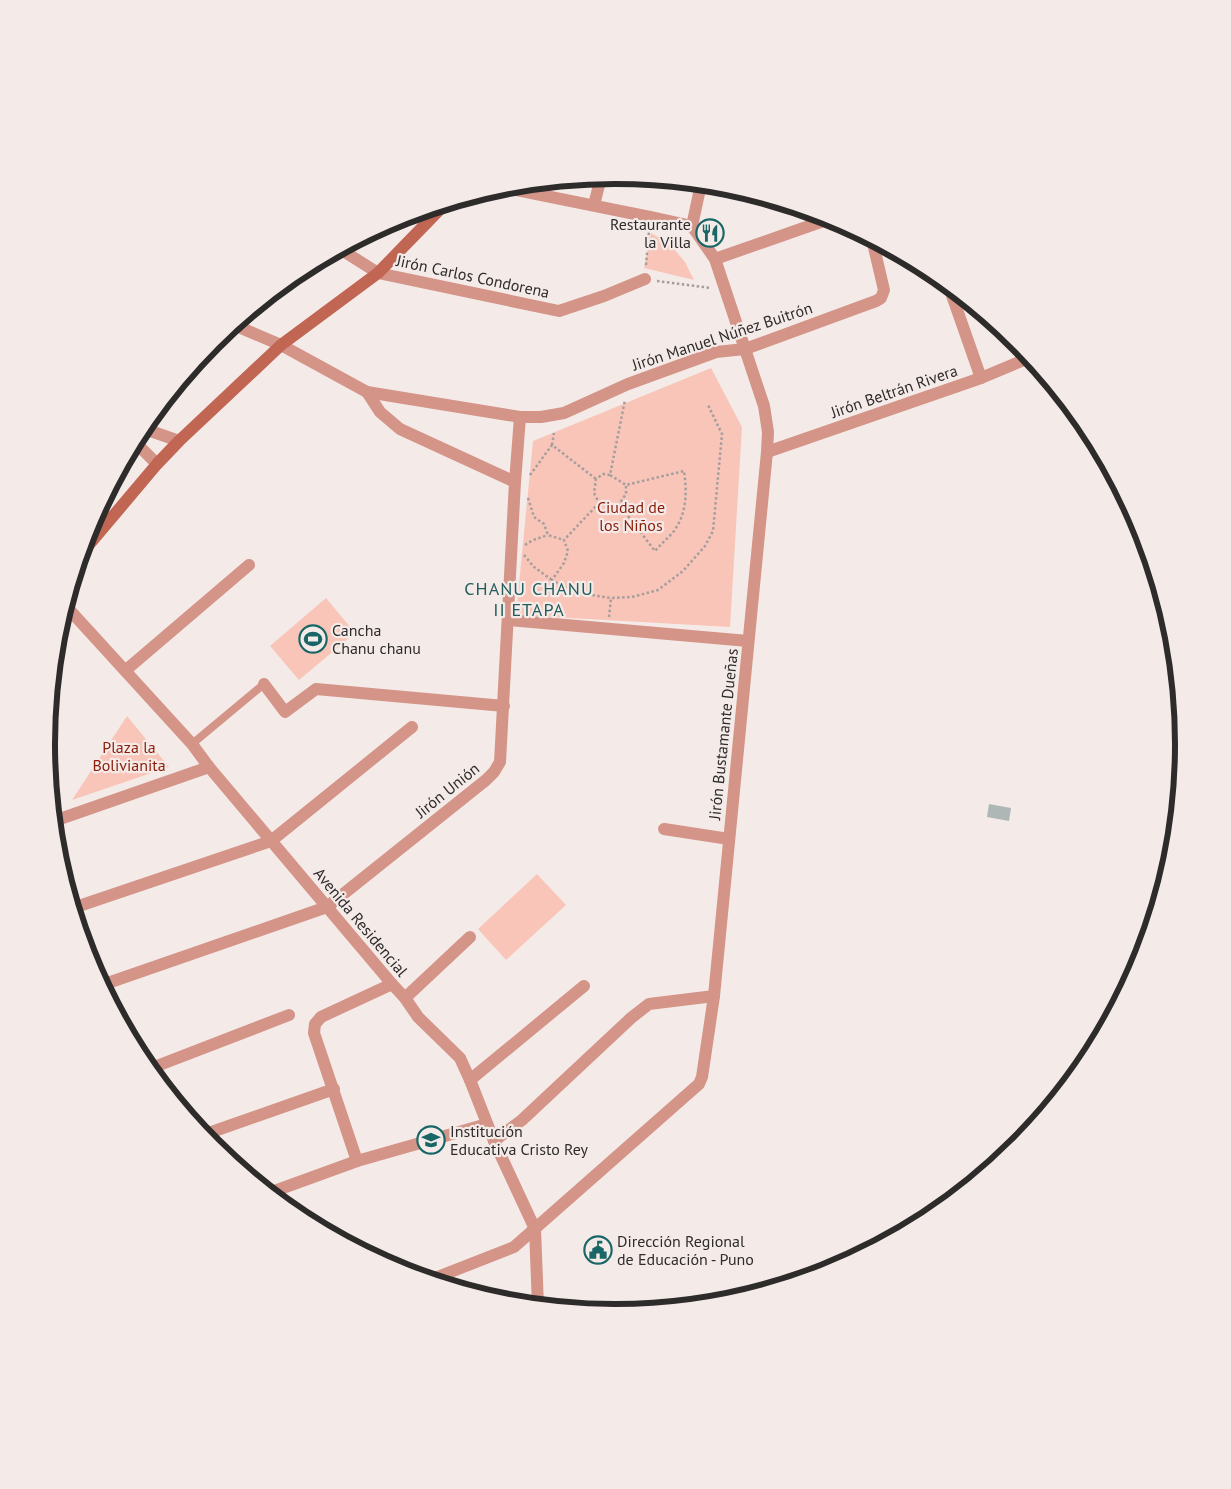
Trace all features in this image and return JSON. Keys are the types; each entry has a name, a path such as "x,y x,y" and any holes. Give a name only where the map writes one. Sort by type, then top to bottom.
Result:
{"street":[{"path":"594,206 599,184"},
{"path":"525,192 692,226 700,191"},
{"path":"97,534 179,441 281,344 378,273 435,214"},
{"path":"715,259 819,223"},
{"name":"Jirón Bustamante Dueñas","path":"439,1276 514,1247 699,1084 702,1077 714,996 768,432 764,406 715,259 692,226"},
{"name":"Jirón Manuel Núñez Buitrón","path":"241,328 281,344 367,392 520,417 541,417 564,413 628,384 716,352 745,349 876,302 881,298 884,290 874,248"},
{"path":"346,253 378,273"},
{"name":"Jirón Carlos Condorena","path":"378,273 560,311 645,279"},
{"path":"954,297 981,378"},
{"name":"Jirón Beltrán Rivera","path":"767,452 981,378 1023,360"},
{"path":"367,392 380,412 400,429 521,480"},
{"name":"Jirón Unión","path":"109,983 327,907 494,772 500,762 509,620 521,480 520,417"},
{"path":"150,431 179,441"},
{"path":"140,447 157,464"},
{"path":"126,670 249,565"},
{"name":"Avenida Residencial","path":"71,612 192,744 271,841 405,998 418,1017 460,1058 494,1141 535,1229 538,1299"},
{"path":"509,620 748,641"},
{"path":"264,684 285,712 316,689 504,706"},
{"path":"79,906 271,841 412,727"},
{"path":"60,819 209,767"},
{"path":"664,829 729,838"},
{"path":"405,998 470,937"},
{"path":"358,1161 314,1033 315,1024 321,1017 392,984"},
{"path":"470,1080 584,986"},
{"path":"494,1141 522,1120 631,1018 649,1004 714,996"},
{"path":"156,1066 289,1015"},
{"path":"211,1132 334,1090"},
{"path":"276,1190 358,1161 487,1124"}],"lane":[{"path":"192,744 264,684"}],"path":[{"path":"650,217 645,279 724,290"},
{"path":"610,475 628,384"},
{"path":"564,540 548,535 533,540 518,549 534,567 572,592 611,598 632,597 658,590 683,571 705,546 712,531 722,434 708,405"},
{"path":"521,480 552,444 554,433"},
{"path":"552,444 596,479"},
{"path":"619,504 655,551 674,530 684,510 686,488 684,471 626,485 610,475 604,474 596,479 594,493 599,503 611,506 619,504 626,494 626,485"},
{"path":"528,496 534,517 544,524 548,535"},
{"path":"564,540 599,503"},
{"path":"552,580 564,563 568,551 564,540"},
{"path":"609,620 611,598"}],"green space":[{"path":"651,233 669,243 685,262 694,280 644,268"},
{"name":"Ciudad de los Niños","path":"711,368 742,427 730,627 516,615 533,441"},
{"name":"Cancha Chanu chanu","path":"326,598 355,633 299,680 270,646"},
{"name":"Plaza la Bolivianita","path":"127,716 169,767 72,800"},
{"path":"537,874 566,905 506,960 478,929"}],"building":[{"path":"989,804 1011,808 1009,821 987,817"}],"place":[{"name":"Restaurante la Villa","path":"710,233"},
{"name":"Cancha Chanu chanu","path":"313,639"},
{"name":"Institución Educativa Cristo Rey","path":"431,1140"},
{"name":"Dirección Regional de Educación - Puno","path":"598,1250"}],"district":[{"name":"CHANU CHANU II ETAPA","path":"529,599"}]}
